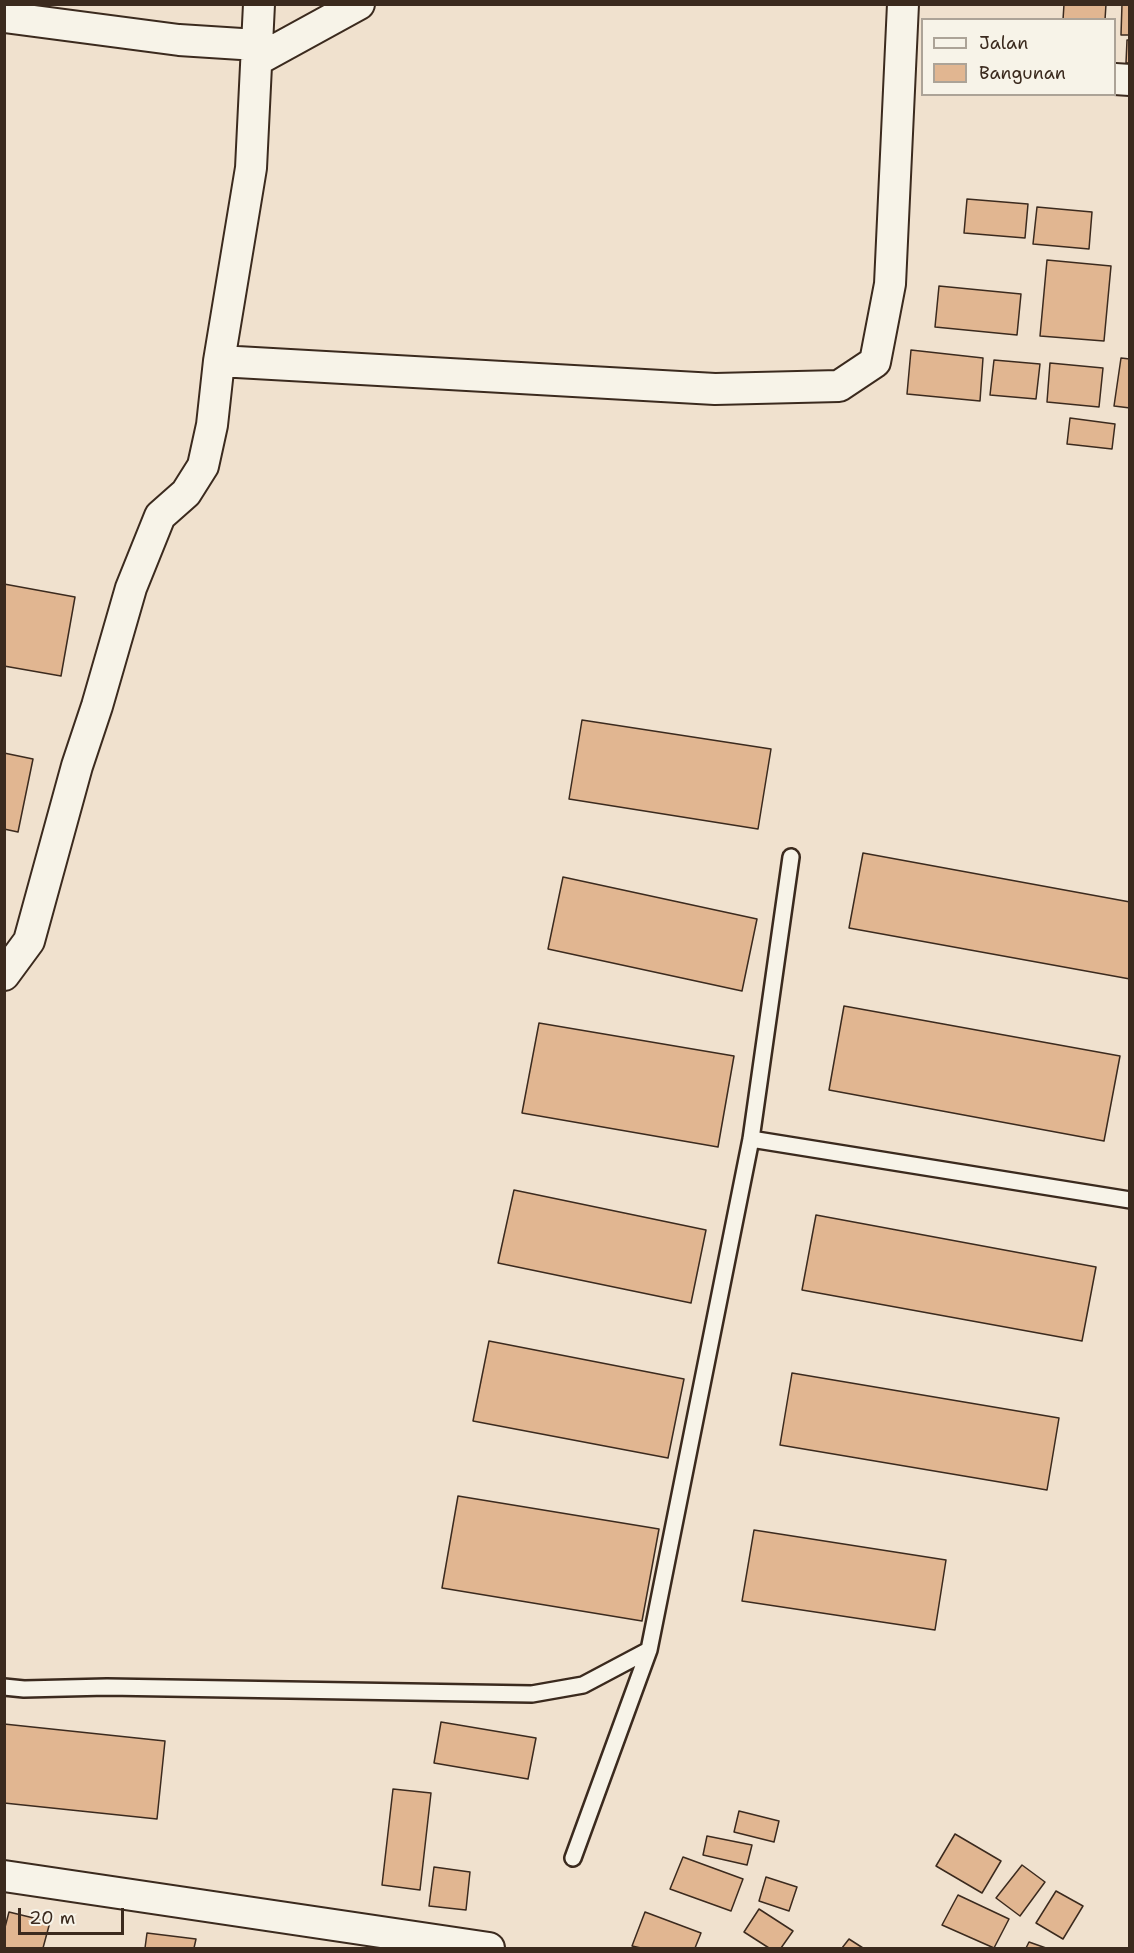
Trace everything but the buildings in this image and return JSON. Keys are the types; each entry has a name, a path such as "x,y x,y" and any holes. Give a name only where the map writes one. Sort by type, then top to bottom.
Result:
{"street":[{"path":"4,975 28,941 77,766 131,588 160,516 186,494 203,466 212,425 219,361 251,168 259,4"},
{"path":"4,17 179,40 257,53 358,4"},
{"path":"219,361 715,389 839,386 874,362 890,284 903,4"},
{"path":"4,1876 489,1948"}],"lane":[{"path":"573,1858 649,1650 751,1139 791,857"},
{"path":"751,1139 1130,1200"},
{"path":"4,1687 532,1694 583,1685 649,1650"}]}
